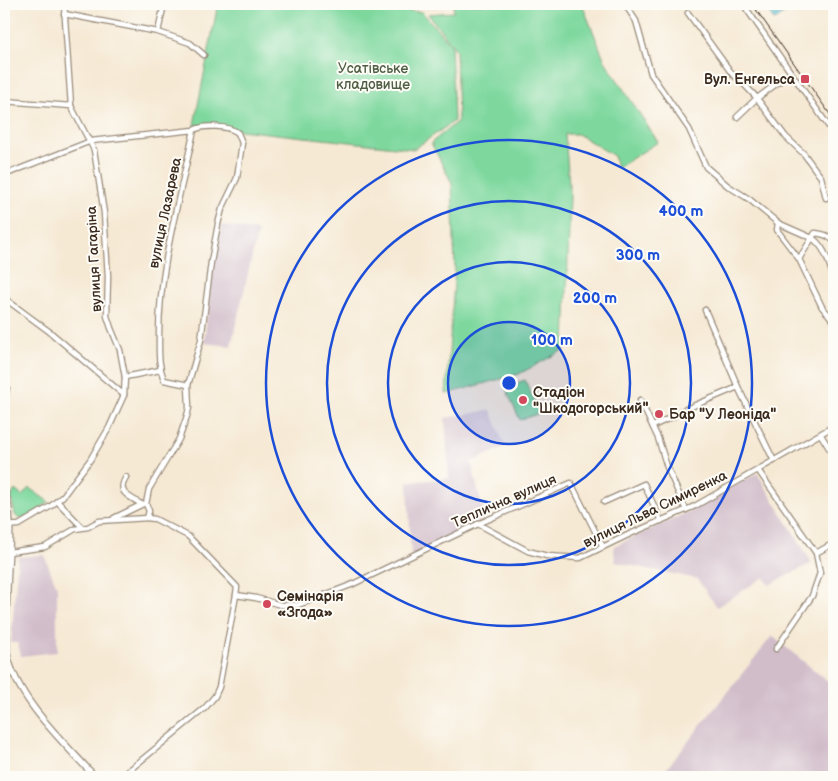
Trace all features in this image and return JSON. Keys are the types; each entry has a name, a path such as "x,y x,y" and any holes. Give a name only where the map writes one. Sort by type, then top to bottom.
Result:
{"main road":[{"path":"4,490 7,501 6,526 9,552 5,586 5,651 15,677 29,702 95,777"}],"street":[{"name":"вулиця Гагаріна","path":"6,526 19,525 63,496 90,460 109,428 124,395 125,377 120,350 107,316 108,276 104,213 94,150 71,106 64,4"},
{"path":"158,32 164,4"},
{"path":"625,4 636,21 651,74 689,129 706,167 778,223 817,241 823,249 834,278"},
{"path":"743,4 834,134"},
{"path":"64,14 158,32 190,43 204,55"},
{"path":"688,14 719,59 818,172 824,185 826,198"},
{"path":"737,117 756,99 791,73"},
{"path":"4,101 71,106"},
{"path":"4,175 91,142 194,130 202,127 230,129 238,133 242,143 237,178 222,209 218,224 201,340 188,385 189,408 184,428 162,470 152,482 146,504 155,519"},
{"name":"вулиця Лазарева","path":"160,370 158,357 162,287 194,130"},
{"path":"778,223 778,230 799,259 822,307 834,321"},
{"path":"799,259 815,233 828,235 834,241"},
{"path":"4,298 50,332 124,395"},
{"path":"705,310 738,387 774,461"},
{"path":"125,377 160,370 164,380 188,385"},
{"path":"4,383 7,387 5,398"},
{"path":"653,426 679,412 738,387"},
{"path":"640,400 653,426 667,467 686,510"},
{"name":"вулиця Льва Симиренка","path":"478,524 528,551 547,556 580,558 686,510 834,426"},
{"path":"821,435 834,456"},
{"path":"758,470 816,553 820,573 812,596 776,649"},
{"path":"126,478 122,484 122,490 141,504"},
{"name":"Теплична вулиця","path":"236,595 287,606 298,604 360,581 478,524 571,483 603,547"},
{"path":"604,502 644,484 661,521"},
{"path":"58,501 82,527"},
{"path":"113,519 141,504 146,504"},
{"path":"147,518 149,511"},
{"path":"9,552 45,547 75,529 88,527 99,521 155,519 188,536 237,587 221,678 215,696 205,708 121,777"},
{"path":"816,553 834,543"}],"shaded area":[{"path":"221,225 258,231 231,346 204,343 213,266"},
{"path":"491,410 505,447 471,462 485,518 411,557 408,482 449,478 445,418"},
{"path":"757,473 812,563 769,585 764,577 717,607 697,579 615,562 614,546 688,512"},
{"path":"44,555 57,587 57,652 21,656 18,643 11,643 18,557"},
{"path":"772,636 834,686 834,777 660,777"}],"green space":[{"name":"Усатівське кладовище","path":"218,4 330,4 422,12 451,45 454,121 414,149 194,125"},
{"path":"453,4 582,4 605,61 658,142 617,168 614,156 578,134 565,134 570,196 565,349 519,374 446,394 455,269 452,183 431,143 458,121 456,50 428,14 454,12"},
{"name":"Стадіон \"Шкодогорський\"","path":"525,380 540,413 520,420 505,387"},
{"path":"29,488 49,502 33,514 19,519 15,515 11,497 15,490 22,496"}],"water":[{"path":"762,4 796,4 774,20"}],"tram line":[{"path":"752,4 834,120"}],"place":[{"name":"Вул. Енгельса","path":"805,79"},
{"name":"Стадіон \"Шкодогорський\"","path":"523,400"},
{"name":"Бар \"У Леоніда\"","path":"659,414"},
{"name":"Семінарія «Згода»","path":"267,604"}]}
